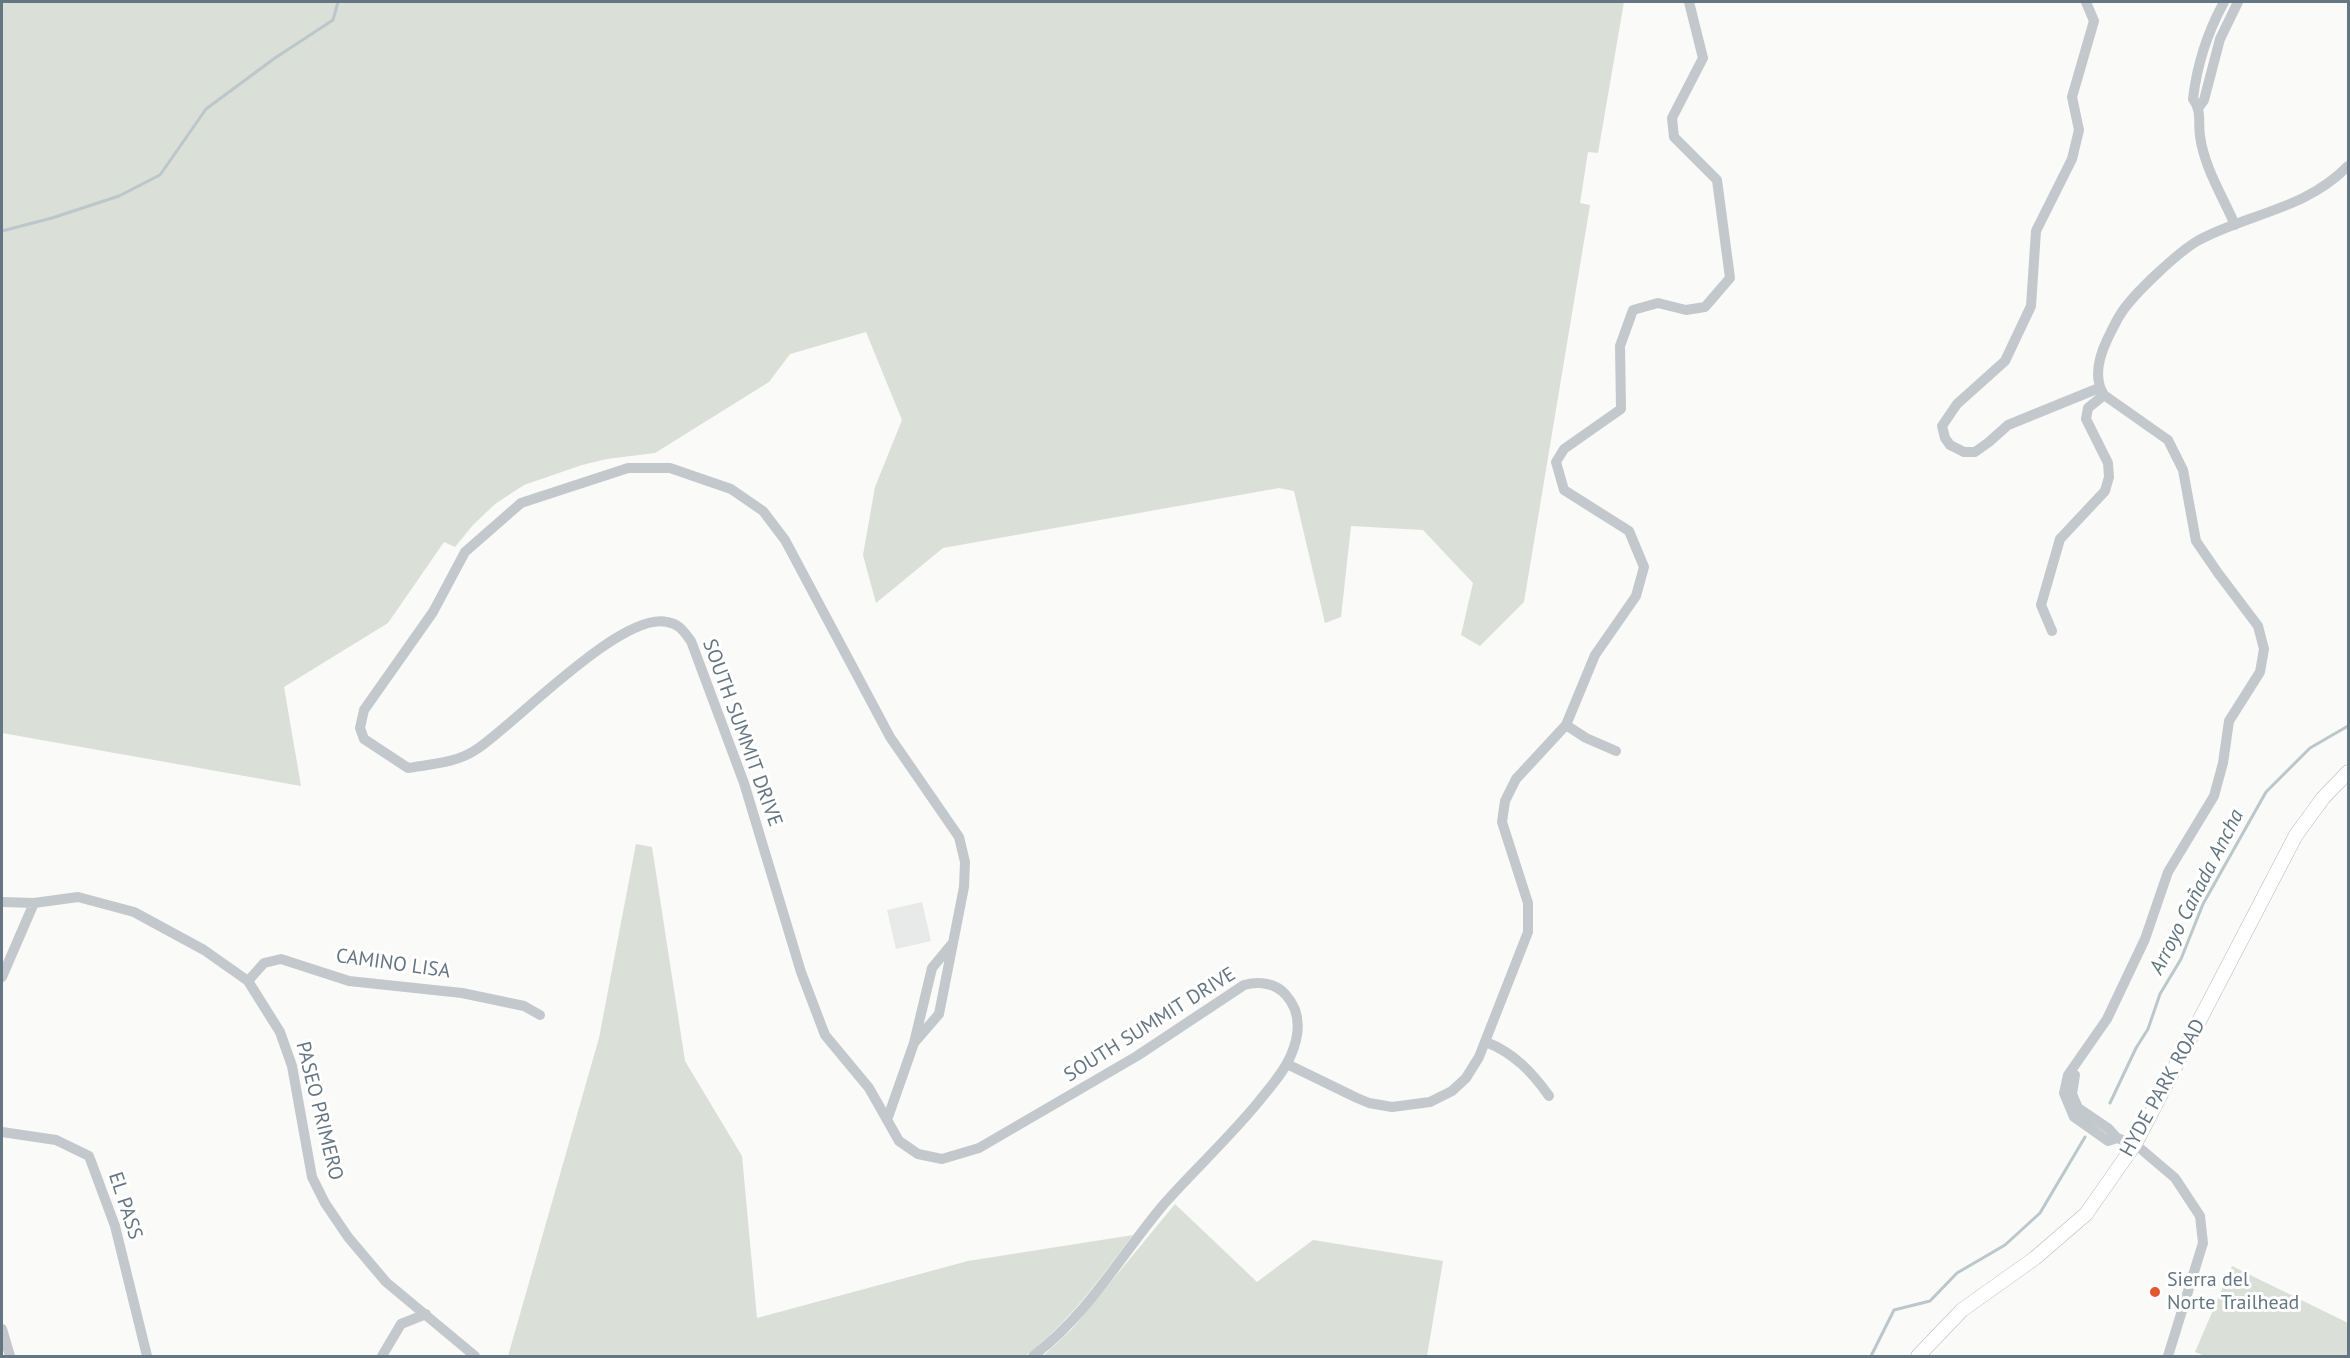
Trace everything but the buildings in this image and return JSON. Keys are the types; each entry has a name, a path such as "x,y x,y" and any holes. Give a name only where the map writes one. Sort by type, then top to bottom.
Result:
{"main road":[{"name":"HYDE PARK ROAD","path":"1918,1356 1962,1310 2035,1258 2086,1214 2135,1144 2296,835 2324,798 2349,771"}],"street":[{"path":"1287,1064 1369,1103 1406,1106 1430,1102 1452,1091 1473,1068 1486,1042 1528,932 1528,903 1502,822 1505,801 1516,779 1566,725 1595,655 1636,596 1644,567 1629,531 1564,490 1556,462 1564,449 1621,410 1620,346 1633,310 1658,303 1686,310 1705,307 1730,278 1717,180 1674,137 1672,118 1703,58 1689,2"},
{"path":"2086,2 2094,21 2072,97 2079,130 2072,159 2036,231 2031,306 2005,361 1948,415 1942,426 1945,438 1950,446 1964,452 1975,452 2008,425 2101,391"},
{"path":"2223,2 2205,44 2196,73 2193,99 2199,107 2200,136 2206,160 2235,225"},
{"path":"2199,107 2204,100 2220,39 2238,2"},
{"path":"2052,631 2041,606 2045,582 2060,539 2105,491 2109,477 2108,463 2086,420 2088,408 2101,391 2098,358 2121,314 2159,271 2198,241 2304,199 2349,166"},
{"path":"2101,391 2168,440 2183,470 2196,541 2217,573 2258,626 2264,650 2260,672 2229,722 2223,763 2214,796 2168,872 2145,939 2107,1019 2077,1063 2072,1094 2078,1108 2109,1129 2117,1138 2135,1144 2175,1178 2200,1216 2203,1243 2168,1356"},
{"name":"SOUTH SUMMIT DRIVE","path":"914,1043 939,1014 964,887 965,862 959,837 890,737 785,540 763,511 731,489 670,468 628,468 521,503 465,552 433,612 364,710 360,728 364,739 408,768 450,762 476,750 591,655 640,625 666,621 681,627 692,641 744,783 801,972 825,1035 868,1088 899,1141 918,1154 942,1159 979,1148 1137,1056 1236,988 1252,983 1276,987 1289,998 1296,1012 1297,1035 1287,1064 1235,1130 1158,1212 1072,1319 1033,1356"},
{"path":"1566,725 1586,738 1616,751"},
{"name":"PASEO PRIMERO","path":"2,902 34,903 78,897 134,912 204,950 248,981 280,1032 292,1066 312,1177 325,1203 348,1238 386,1282 475,1356"},
{"path":"2,977 34,903"},
{"name":"SOUTH SUMMIT DRIVE","path":"887,1120 914,1043 932,968 952,944"},
{"name":"CAMINO LISA","path":"248,981 264,963 281,959 349,981 462,993 524,1006 540,1015"},
{"path":"1486,1042 1500,1048 1532,1073 1549,1096"},
{"name":"EL PASS","path":"2,1132 56,1140 89,1156 115,1226 147,1356"},
{"path":"382,1356 401,1324 426,1314"},
{"path":"2,1329 10,1356"}],"shaded area":[{"path":"2,2 1624,2 1598,153 1588,152 1580,203 1590,205 1524,602 1480,646 1461,635 1473,583 1423,530 1351,526 1341,617 1325,623 1294,491 1279,488 943,548 876,603 863,555 875,487 902,420 866,332 790,354 769,382 655,453 607,459 582,465 524,485 495,504 473,525 455,547 444,542 388,623 284,687 301,786 2,733"},
{"path":"636,844 652,847 685,1061 742,1156 757,1318 968,1261 1133,1235 1069,1315 1025,1356 508,1356 599,1038"},
{"path":"922,902 931,941 896,949 887,910"},
{"path":"1175,1204 1257,1282 1313,1240 1443,1261 1427,1356 1043,1356 1072,1329"},
{"path":"2232,1266 2348,1323 2348,1356 2205,1356 2195,1352"}],"waterway":[{"path":"2,231 52,218 119,196 160,175 206,109 275,58 333,20 338,2"},
{"name":"Arroyo Cañada Ancha","path":"2110,1103 2136,1048 2148,1029 2160,994 2181,959 2203,904 2266,792 2310,748 2348,726"},
{"name":"Arroyo Cañada Ancha","path":"1871,1356 1894,1310 1930,1301 1957,1273 2005,1245 2040,1213 2085,1137"}],"place":[{"name":"Sierra del Norte Trailhead","path":"2155,1292"}]}
